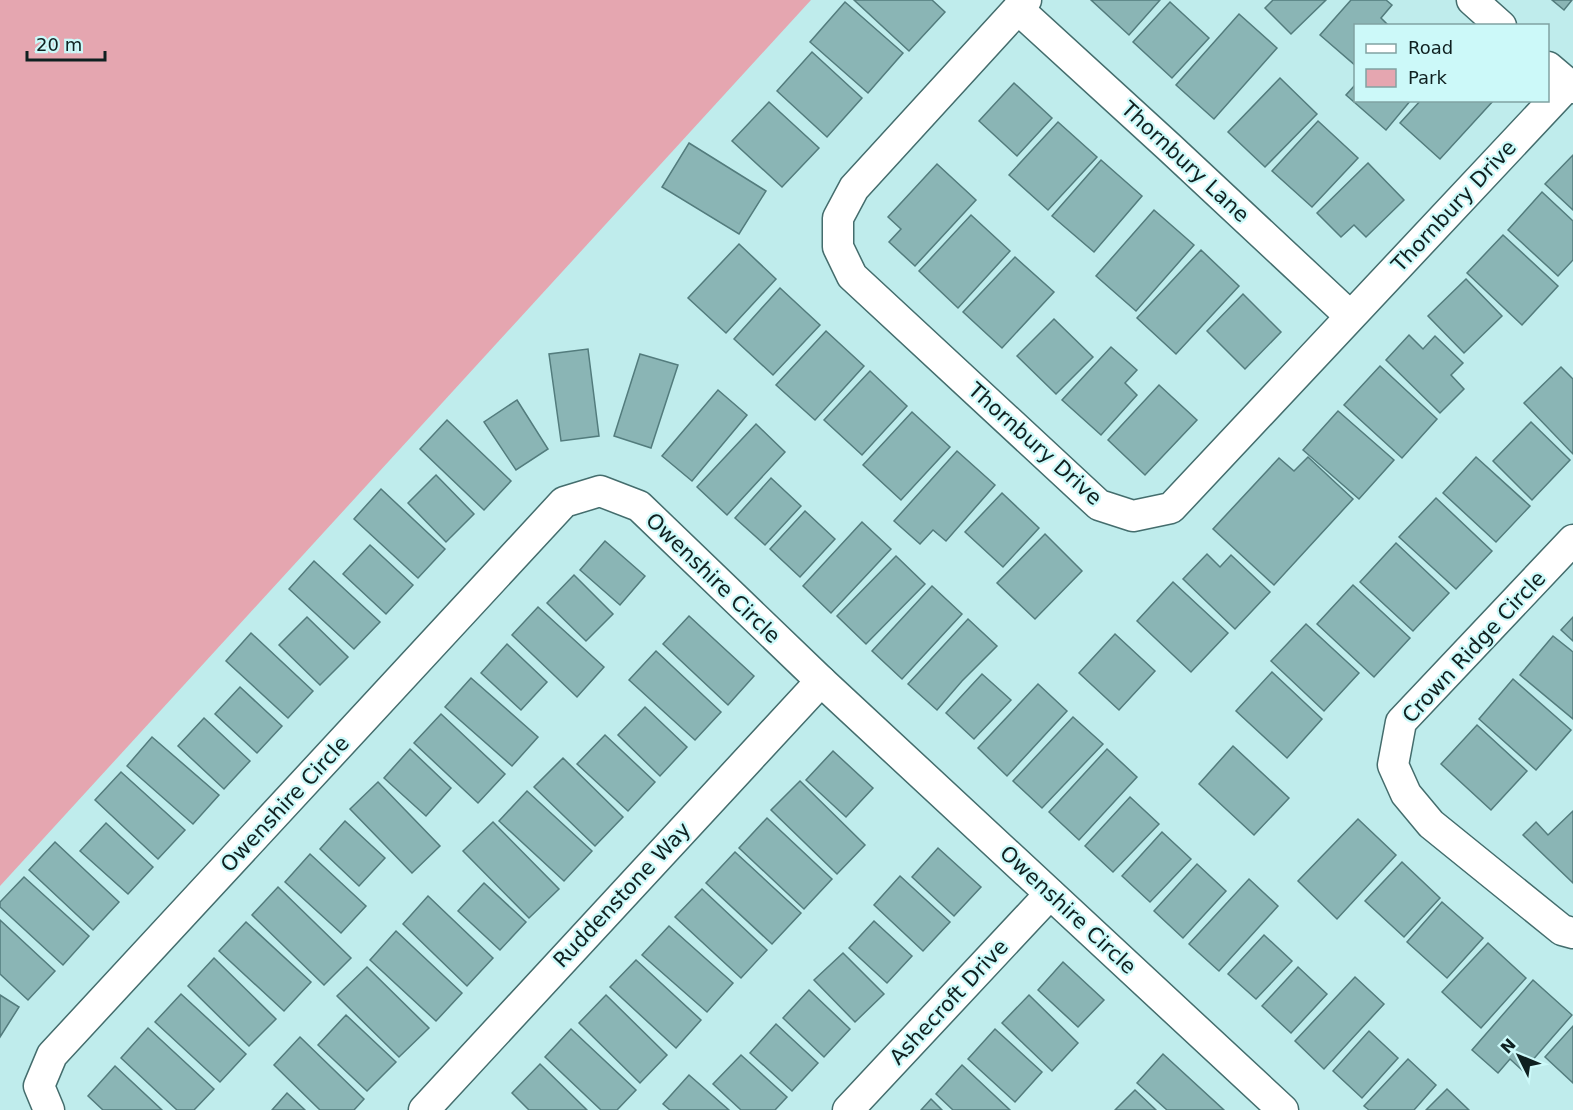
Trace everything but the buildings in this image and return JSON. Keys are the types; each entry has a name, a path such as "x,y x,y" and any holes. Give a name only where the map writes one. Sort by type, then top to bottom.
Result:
{"street":[{"path":"1472,0 1499,24"},
{"name":"Thornbury Drive","path":"1022,4 854,188 838,218 838,247 852,276 1090,497 1099,505 1133,516 1171,508 1350,316 1543,102"},
{"name":"Thornbury Lane","path":"1022,4 1169,147 1350,316"},
{"name":"Thornbury Drive","path":"1549,96 1563,80"},
{"name":"Owenshire Circle","path":"49,1110 39,1086 52,1055 564,502 600,491 639,506 821,681 1283,1110"},
{"name":"Crown Ridge Circle","path":"1573,540 1401,722 1393,765 1406,794 1431,824 1562,930 1573,933"},
{"name":"Ruddenstone Way","path":"424,1110 821,681"},
{"name":"Ashecroft Drive","path":"848,1110 1050,894"}],"green space":[{"path":"0,0 811,0 0,886"}]}
